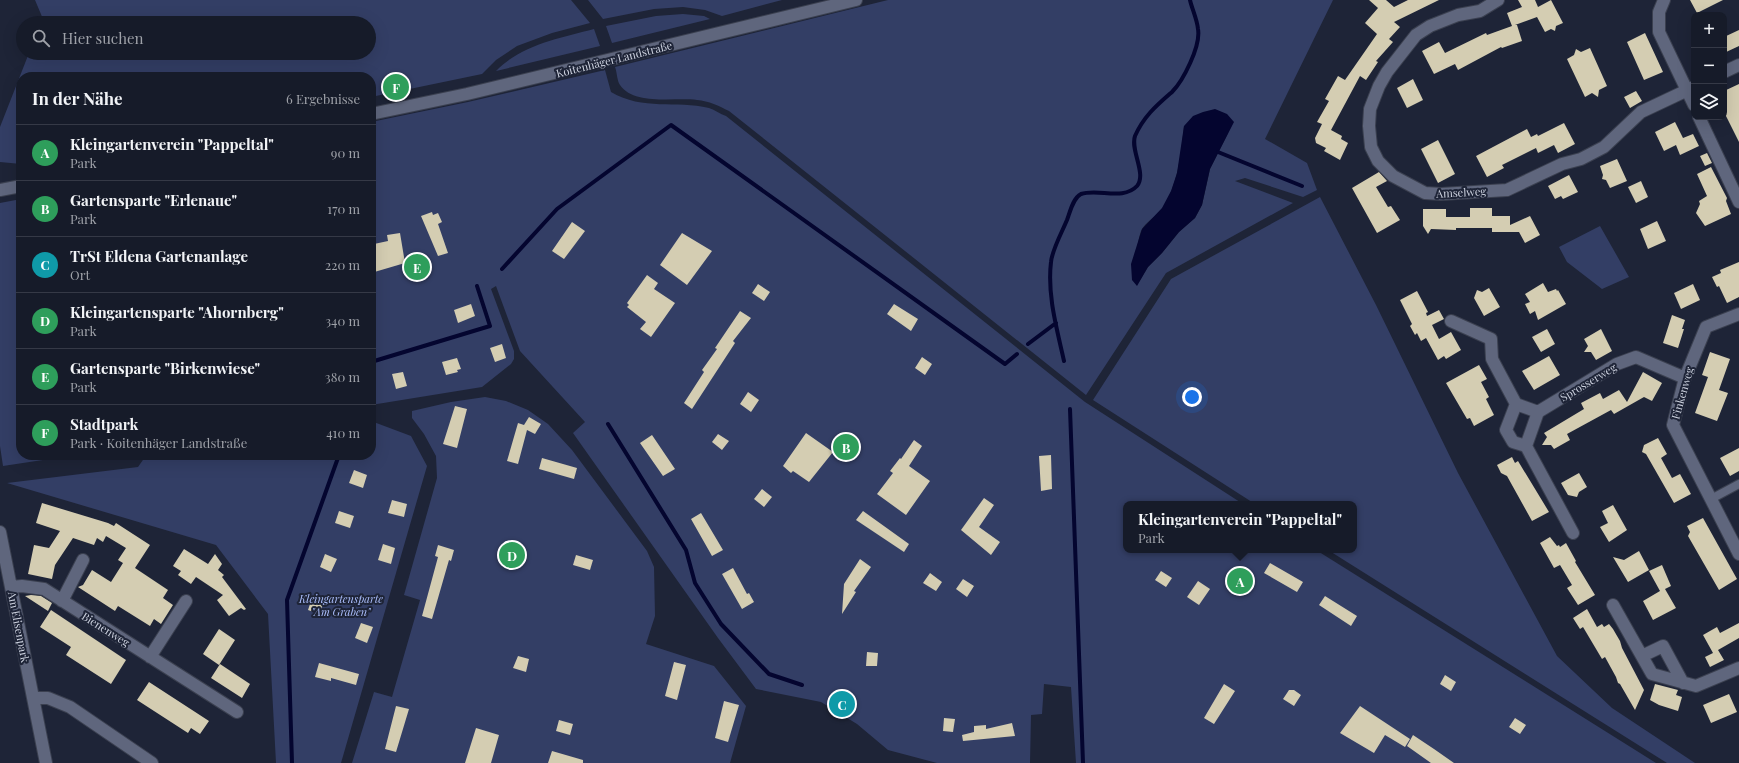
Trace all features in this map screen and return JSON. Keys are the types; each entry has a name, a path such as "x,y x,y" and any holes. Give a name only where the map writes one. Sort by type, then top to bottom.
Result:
{"street":[{"name":"Koitenhäger Landstraße","path":"376,113 475,92 856,0"},
{"name":"Amselweg","path":"1498,0 1480,10 1458,15 1430,26 1416,35 1387,72 1379,86 1370,109 1369,126 1371,147 1378,161 1393,176 1418,190 1425,193 1441,194 1507,190 1562,164 1581,159 1604,147 1641,112 1690,89"},
{"path":"1664,0 1659,12 1659,32 1690,89"},
{"path":"1727,71 1739,65"},
{"path":"1701,120 1739,202"},
{"path":"0,190 16,187"},
{"name":"Finkenweg","path":"1739,314 1706,327 1685,378 1673,425 1739,554"},
{"path":"1451,321 1491,339 1492,359 1516,404 1538,412 1526,446"},
{"name":"Sprosserweg","path":"1538,412 1617,364 1636,357 1685,378"},
{"path":"1516,404 1506,430 1513,442 1526,446 1573,533"},
{"name":"Am Elisenpark","path":"0,532 46,763"},
{"path":"62,601 83,560"},
{"name":"Bienenweg","path":"11,587 22,586 44,589 237,712"},
{"path":"150,656 186,601"},
{"path":"1613,605 1652,674 1696,686 1739,668"},
{"path":"1642,656 1663,646 1683,683"},
{"path":"33,698 48,698 70,708 152,763"}],"lane":[{"path":"1711,499 1739,484"}],"green space":[{"path":"35,0 571,0 590,23 552,33 517,46 496,60 482,74 376,96 376,72 22,72 26,60 376,60 376,16 42,16"},
{"path":"588,0 782,0 722,16 705,10 683,7 654,9 603,19"},
{"path":"888,0 1333,0 1265,139 1307,163 1317,190 1303,197 1245,178 1235,181 1293,203 1166,273 1086,395 729,111 714,104 701,101 688,99 656,99 635,96 626,92 620,85 615,67","holes":["1184,126 1228,133 1210,169 1202,205 1195,218 1179,232 1148,267 1137,285 1137,251 1139,237 1145,225 1162,209 1172,190 1178,169"]},
{"path":"683,14 704,16 710,19 612,43 606,26 656,16"},
{"path":"594,29 600,46 496,71 506,62 529,49 555,39"},
{"path":"605,70 611,92 623,98 647,103 709,108 726,116 1085,402 1238,501 1123,501 1123,553 1321,553 1656,763 1076,763 1071,687 1044,684 1042,714 1031,715 1030,763 937,763 888,750 857,724 821,702 756,689 718,638 573,433 585,422 520,351 496,286 491,289 514,351 514,359 511,364 482,387 376,404 376,121 468,102"},
{"path":"16,86 16,164 0,162 0,127"},
{"path":"1320,197 1376,305 1458,473 1557,656 1612,708 1695,763 1667,763 1333,553 1357,553 1357,501 1250,501 1093,400 1171,279"},
{"path":"16,200 16,460 43,460 3,466 0,446 0,203"},
{"path":"1600,226 1629,277 1602,289 1567,262 1559,247"},
{"path":"485,397 506,401 528,410 548,424 572,450 647,551 654,567 655,616 646,644 714,666 746,706 730,763 352,763 374,692 392,697 420,600 404,595 437,478 436,456 424,434 412,418 412,411 451,402"},
{"name":"Kleingartensparte \"Am Graben\"","path":"376,423 411,436 427,466 341,763 276,763 268,614 216,545 7,483 138,467 143,460 376,460"}],"shaded area":[{"path":"1215,109 1227,114 1234,122 1210,169 1202,205 1195,218 1179,232 1148,267 1137,286 1132,280 1131,264 1142,229 1162,208 1171,191 1177,173 1184,126 1193,116"}],"building":[{"path":"1369,0 1386,0 1394,7 1408,0 1439,0 1394,22 1400,27 1389,39 1393,42 1376,61 1378,62 1366,80 1360,76 1331,130 1342,136 1341,139 1348,143 1340,160 1324,151 1326,148 1316,143 1315,138 1322,124 1317,122 1329,101 1325,99 1338,76 1345,80 1377,34 1365,23 1378,8"},
{"path":"1518,0 1535,0 1538,7 1551,0 1563,23 1556,26 1555,31 1551,29 1545,32 1537,17 1515,25 1517,25 1522,41 1502,48 1501,47 1458,70 1455,64 1434,74 1422,51 1439,42 1445,53 1486,33 1487,35 1512,26 1507,13 1522,7"},
{"path":"1690,0 1723,0 1699,12 1696,12"},
{"path":"1739,30 1739,46 1727,52 1727,48 1727,36"},
{"path":"1645,33 1663,72 1644,80 1627,42"},
{"path":"1590,48 1607,86 1599,90 1598,97 1592,93 1585,97 1567,59 1574,55 1576,49 1581,52"},
{"path":"1413,79 1423,100 1407,108 1397,88"},
{"path":"1739,84 1739,142 1727,118 1727,90"},
{"path":"1636,91 1642,101 1630,108 1624,97"},
{"path":"1675,122 1683,138 1693,134 1699,146 1680,155 1676,145 1664,151 1655,132"},
{"path":"1564,123 1575,144 1558,153 1554,145 1538,153 1536,148 1502,165 1504,168 1487,177 1476,156 1527,129 1531,137 1537,134 1538,136"},
{"path":"1438,140 1455,174 1438,183 1421,149"},
{"path":"1707,153 1712,163 1705,166 1700,156"},
{"path":"1617,159 1627,181 1610,188 1606,180 1602,179 1603,175 1600,166"},
{"path":"1711,167 1727,198 1726,201 1731,214 1705,226 1696,213 1700,204 1699,201 1707,196 1697,174"},
{"path":"1379,172 1387,181 1376,187 1388,207 1391,206 1400,220 1377,233 1352,188"},
{"path":"1569,175 1578,192 1563,199 1561,196 1555,199 1548,186"},
{"path":"1641,181 1648,197 1636,203 1628,187"},
{"path":"1470,208 1492,208 1492,216 1510,216 1510,225 1530,216 1540,235 1525,243 1519,232 1492,232 1492,228 1456,228 1456,230 1431,229 1428,234 1423,226 1423,209 1446,209 1446,217 1470,217"},
{"path":"432,212 433,215 438,213 442,222 438,224 448,253 438,256 421,216"},
{"path":"1657,221 1666,241 1648,249 1640,229"},
{"path":"572,222 585,231 564,259 552,251"},
{"path":"400,233 405,263 376,272 376,244 388,241 387,235"},
{"path":"682,233 712,251 687,285 660,265"},
{"path":"1739,262 1739,297 1727,303 1719,286 1717,287 1712,277 1721,273 1720,270"},
{"path":"647,275 658,283 654,289 675,303 651,337 640,329 646,322 627,307 629,305 627,303"},
{"path":"1543,283 1548,292 1556,289 1557,291 1558,290 1566,304 1538,320 1535,311 1530,314 1525,304 1530,302 1525,294"},
{"path":"758,284 770,292 764,301 752,293"},
{"path":"1693,284 1700,300 1681,309 1674,293"},
{"path":"1489,288 1500,307 1484,316 1474,298 1477,290 1482,292"},
{"path":"1417,291 1428,312 1426,313 1427,316 1439,310 1444,319 1432,325 1439,339 1451,332 1461,350 1446,359 1444,356 1438,360 1426,338 1421,341 1417,333 1415,335 1410,326 1412,324 1400,300"},
{"path":"471,304 475,316 458,323 454,310"},
{"path":"894,304 918,319 911,331 887,314"},
{"path":"740,311 751,318 733,341 735,343 692,409 684,403 704,372 702,370 717,349 715,348"},
{"path":"1672,315 1685,320 1682,329 1684,329 1678,348 1663,343"},
{"path":"1547,329 1555,344 1541,352 1532,337"},
{"path":"1601,329 1612,351 1596,360 1591,352 1584,352 1588,346 1584,339"},
{"path":"502,344 506,358 495,362 490,348"},
{"path":"1710,352 1730,359 1719,390 1728,393 1717,421 1695,413 1708,377 1702,375"},
{"path":"1549,356 1560,375 1534,390 1522,371"},
{"path":"922,357 932,364 925,375 915,368"},
{"path":"457,358 461,369 457,370 458,372 446,375 442,362"},
{"path":"1479,365 1487,379 1481,382 1489,397 1486,399 1494,415 1474,426 1470,418 1467,419 1446,383"},
{"path":"403,372 407,386 396,389 392,374"},
{"path":"1643,372 1662,383 1652,401 1644,397 1614,414 1611,410 1567,434 1570,440 1554,449 1551,445 1542,445 1547,437 1544,433 1584,409 1581,403 1600,393 1603,399 1619,390 1627,402"},
{"path":"748,392 759,400 751,412 740,404"},
{"path":"455,406 467,409 457,448 443,444"},
{"path":"529,417 541,424 535,434 527,430 518,464 507,461 518,423 524,425"},
{"path":"806,433 833,452 809,482 793,471 791,473 783,466"},
{"path":"718,434 729,441 722,450 712,442"},
{"path":"652,435 675,469 663,476 640,443"},
{"path":"1658,438 1667,454 1661,458 1672,478 1680,474 1691,494 1674,503 1646,454 1642,452 1644,445"},
{"path":"914,440 922,446 909,466 930,481 906,515 877,494 893,473 890,471 900,458 901,459"},
{"path":"1739,448 1739,471 1730,476 1720,458"},
{"path":"1051,455 1052,489 1041,491 1039,456"},
{"path":"1512,457 1515,463 1518,461 1549,512 1532,521 1507,476 1501,473 1497,465"},
{"path":"542,458 577,468 574,479 539,469"},
{"path":"354,470 367,475 363,488 349,483"},
{"path":"1579,473 1587,487 1579,492 1577,497 1568,495 1561,483"},
{"path":"762,489 772,497 764,507 754,499"},
{"path":"984,498 994,505 979,527 1000,542 991,555 961,530"},
{"path":"392,500 407,504 404,517 388,513"},
{"path":"42,503 114,526 116,523 150,545 135,568 168,590 163,598 173,605 161,624 154,619 150,626 118,606 115,611 78,587 83,585 92,570 111,582 123,563 118,560 126,548 106,536 103,542 97,538 94,545 73,538 55,565 52,579 28,574 34,545 49,548 60,531 36,523"},
{"path":"1613,505 1627,530 1609,542 1600,527 1608,523 1602,511"},
{"path":"339,511 354,516 350,528 335,523"},
{"path":"863,511 909,544 904,552 856,520"},
{"path":"701,513 723,550 712,556 691,519"},
{"path":"1703,518 1737,579 1719,590 1688,536 1690,532 1687,526"},
{"path":"1550,537 1557,546 1559,545 1560,547 1566,543 1576,561 1575,562 1595,595 1578,605 1567,588 1572,585 1560,565 1554,568 1540,543"},
{"path":"383,544 395,548 391,564 378,560"},
{"path":"438,545 454,550 451,561 449,560 432,619 422,616 438,557 435,556"},
{"path":"184,549 208,564 215,554 222,564 218,570 224,575 222,577 246,609 244,610 241,608 229,616 217,600 223,595 196,577 191,584 178,575 181,571 173,566"},
{"path":"1639,551 1649,570 1628,582 1613,557 1624,560"},
{"path":"325,554 337,559 331,572 320,567"},
{"path":"576,555 593,560 590,570 573,565"},
{"path":"860,559 871,567 854,591 856,592 842,614 844,584"},
{"path":"1270,563 1303,582 1297,592 1264,573"},
{"path":"1662,565 1671,586 1665,589 1676,608 1653,620 1643,601 1660,591 1649,571"},
{"path":"733,568 747,594 749,593 754,602 742,609 722,574"},
{"path":"1161,571 1172,578 1166,587 1155,580"},
{"path":"930,573 942,582 936,591 923,583"},
{"path":"963,579 974,586 967,597 956,589"},
{"path":"1198,581 1210,589 1199,605 1187,597"},
{"path":"313,595 325,599 319,614 308,610"},
{"path":"25,596 41,596 52,603 48,611"},
{"path":"1325,596 1357,616 1351,626 1319,605"},
{"path":"1587,609 1597,627 1602,624 1604,627 1609,624 1613,629 1644,690 1635,710 1618,683 1605,657 1602,659 1583,627 1580,629 1573,618"},
{"path":"51,610 126,660 111,684 66,655 71,647 40,627"},
{"path":"361,623 373,627 367,643 355,638"},
{"path":"1739,623 1739,638 1718,650 1724,660 1710,667 1705,657 1713,653 1703,635 1717,627 1720,633"},
{"path":"219,629 235,640 219,665 203,654"},
{"path":"867,652 878,653 877,666 866,666"},
{"path":"518,656 529,659 526,672 513,668"},
{"path":"674,662 686,665 677,700 665,696"},
{"path":"319,663 359,674 356,685 331,678 331,681 315,677"},
{"path":"220,664 250,684 242,698 211,678"},
{"path":"1445,675 1456,682 1451,691 1440,684"},
{"path":"149,682 209,721 200,734 191,728 188,733 137,700"},
{"path":"1224,684 1235,691 1214,724 1204,718"},
{"path":"1655,684 1678,690 1676,695 1682,697 1678,711 1659,705 1650,700"},
{"path":"1289,690 1294,690 1301,695 1294,706 1283,699"},
{"path":"1729,694 1737,712 1711,723 1703,705"},
{"path":"724,701 739,705 728,742 715,738"},
{"path":"396,706 409,709 396,752 385,749"},
{"path":"1360,706 1410,739 1405,747 1385,735 1374,753 1340,733"},
{"path":"944,718 955,719 953,732 943,731"},
{"path":"1515,718 1526,725 1520,734 1509,727"},
{"path":"559,720 573,724 570,735 556,731"},
{"path":"1012,723 1015,736 963,741 962,735 974,732 974,726 986,725 986,729"},
{"path":"476,728 499,735 491,763 465,763"},
{"path":"1413,735 1454,763 1431,763 1407,746"},
{"path":"552,751 583,760 583,763 548,763"}],"waterway":[{"path":"1064,361 1050,287 1053,252 1072,206 1078,196 1081,194 1095,192 1118,194 1125,193 1137,186 1140,181 1134,142 1135,136 1146,117 1172,92 1181,80 1186,72 1197,44 1197,25 1190,0"},
{"path":"502,269 557,209 671,125 1005,364 1017,354"},
{"path":"1218,152 1302,186"},
{"path":"376,360 490,326 477,286"},
{"path":"1028,344 1056,323"},
{"path":"1070,409 1083,763"},
{"path":"608,424 686,550 695,583 721,624 769,674 802,685"},
{"path":"292,763 287,600 337,460"}],"place":[{"name":"Stadtpark","path":"396,87"},
{"name":"Gartensparte \"Birkenwiese\"","path":"417,267"},
{"name":"Gartensparte \"Erlenaue\"","path":"846,447"},
{"name":"Kleingartensparte \"Ahornberg\"","path":"512,555"},
{"name":"Kleingartenverein \"Pappeltal\"","path":"1240,581"},
{"name":"TrSt Eldena Gartenanlage","path":"842,704"}]}
